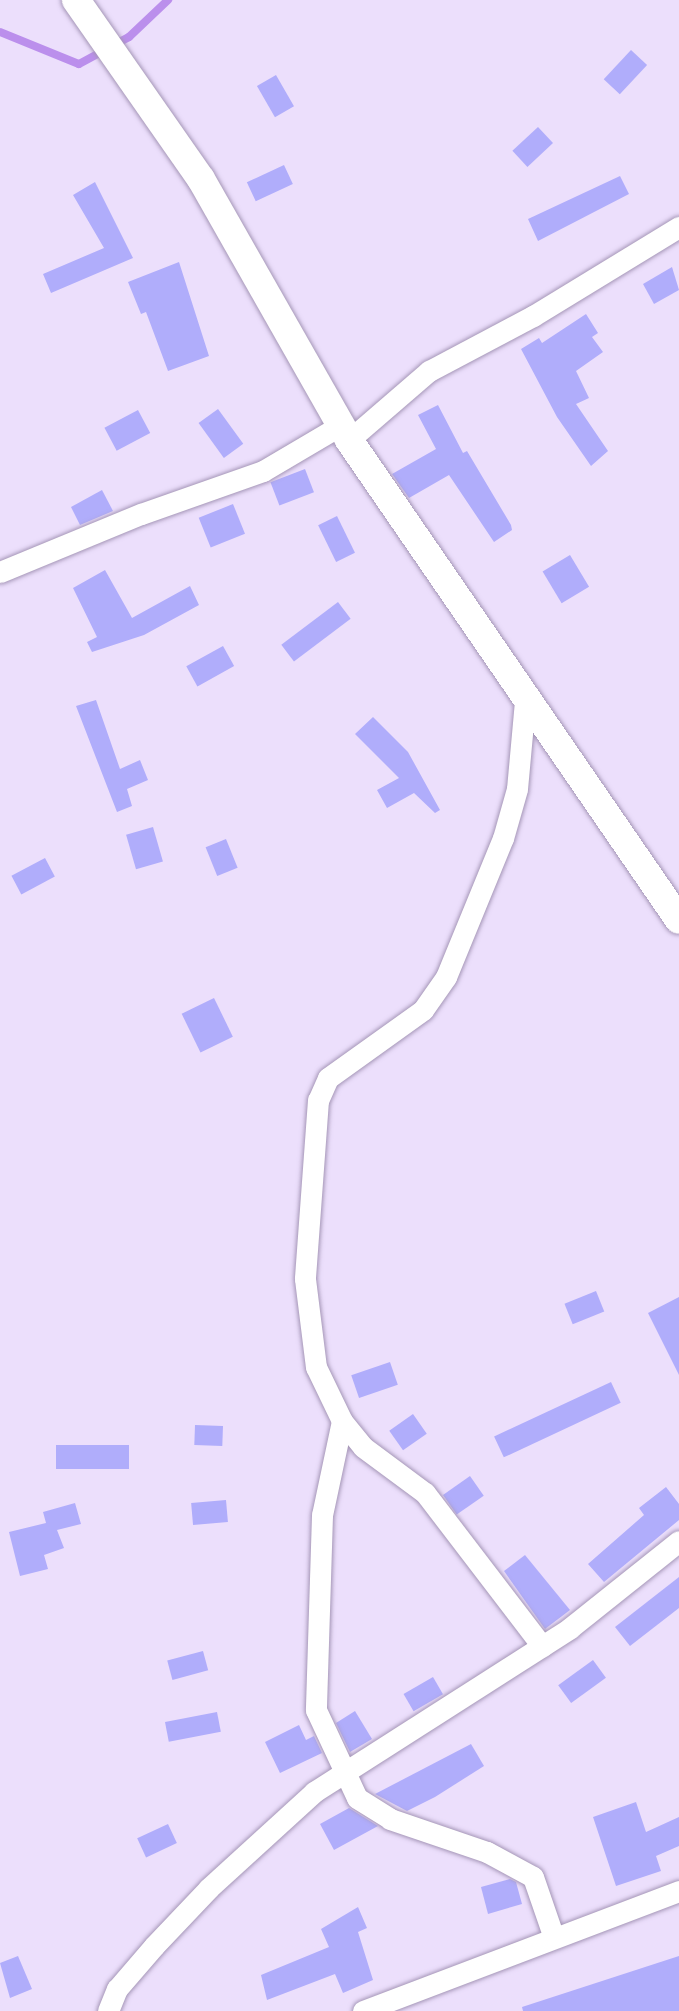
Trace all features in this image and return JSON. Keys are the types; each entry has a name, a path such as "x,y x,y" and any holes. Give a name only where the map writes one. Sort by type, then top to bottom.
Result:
{"street":[{"path":"76,0 98,34 140,89 243,249 345,432 525,701 679,920"},
{"path":"0,572 141,514 263,471 345,432 429,371 533,316 679,227"},
{"path":"525,701 518,789 503,838 446,977 423,1010 328,1078 318,1100 305,1279 316,1367 342,1421 363,1447 425,1493 542,1646"},
{"path":"342,1421 322,1515 316,1710 357,1798 390,1819 487,1852 533,1877 553,1935"},
{"path":"108,2011 117,1989 209,1888 314,1792 542,1646 679,1541"},
{"path":"375,2009 553,1935 679,1891"}],"building":[{"path":"631,50 647,65 620,94 604,79"},
{"path":"276,75 294,106 275,117 257,86"},
{"path":"538,127 553,143 527,167 512,151"},
{"path":"284,165 293,184 256,201 247,182"},
{"path":"620,176 629,194 538,241 528,219"},
{"path":"95,182 133,258 51,293 43,274 104,248 73,195"},
{"path":"179,262 209,356 168,371 146,312 141,314 128,282"},
{"path":"672,267 679,290 654,304 643,284"},
{"path":"586,314 598,333 592,337 603,352 576,371 589,398 576,404 608,451 591,466 557,417 521,349 539,338 542,343"},
{"path":"438,405 463,453 467,451 511,525 512,530 494,542 449,475 409,498 392,474 436,449 418,415"},
{"path":"218,409 243,444 224,458 199,423"},
{"path":"138,410 150,433 117,451 104,428"},
{"path":"305,469 314,492 279,506 270,482"},
{"path":"102,490 113,511 80,525 71,507"},
{"path":"233,504 245,534 211,548 199,518"},
{"path":"337,516 355,553 336,562 318,525"},
{"path":"570,555 589,587 562,603 543,571"},
{"path":"105,570 132,618 190,586 199,605 144,635 92,652 87,642 97,637 73,588"},
{"path":"338,602 351,619 294,662 281,645"},
{"path":"223,646 234,666 197,686 186,666"},
{"path":"96,700 120,769 140,760 148,780 127,789 132,806 117,812 76,706"},
{"path":"373,717 408,752 440,810 435,813 414,793 387,808 377,790 399,778 355,734"},
{"path":"153,827 163,862 136,869 126,835"},
{"path":"226,839 238,868 217,876 206,847"},
{"path":"45,858 55,877 21,894 11,876"},
{"path":"214,998 233,1037 200,1052 182,1014"},
{"path":"596,1291 604,1311 573,1324 564,1304"},
{"path":"679,1297 679,1375 648,1313"},
{"path":"390,1362 398,1385 359,1398 351,1375"},
{"path":"611,1382 621,1403 504,1457 494,1437"},
{"path":"413,1414 427,1434 403,1450 389,1431"},
{"path":"195,1425 223,1426 222,1446 194,1445"},
{"path":"56,1445 129,1445 129,1469 56,1469"},
{"path":"470,1476 484,1496 457,1515 443,1495"},
{"path":"666,1487 679,1504 679,1520 604,1582 588,1564 644,1515 639,1508"},
{"path":"226,1500 228,1522 193,1525 191,1503"},
{"path":"75,1503 81,1524 57,1530 64,1548 44,1555 48,1569 20,1576 9,1532 46,1523 43,1512"},
{"path":"525,1555 570,1610 545,1629 504,1571"},
{"path":"679,1577 679,1608 630,1646 615,1627"},
{"path":"203,1651 208,1670 172,1680 167,1661"},
{"path":"593,1660 606,1678 571,1703 558,1685"},
{"path":"433,1677 443,1694 414,1711 404,1694"},
{"path":"355,1711 372,1739 350,1752 336,1723"},
{"path":"217,1712 221,1732 169,1742 165,1722"},
{"path":"299,1725 306,1740 314,1736 322,1753 280,1773 265,1742"},
{"path":"471,1744 484,1766 435,1797 407,1811 375,1794"},
{"path":"636,1802 646,1832 679,1817 679,1846 656,1856 661,1871 616,1886 593,1817"},
{"path":"349,1808 378,1826 334,1850 320,1824"},
{"path":"168,1824 177,1843 146,1857 137,1838"},
{"path":"510,1879 516,1882 522,1904 488,1914 481,1887"},
{"path":"358,1907 367,1928 358,1932 373,1980 343,1993 335,1974 267,2000 261,1975 329,1947 321,1929"},
{"path":"18,1956 32,1989 10,1998 0,1963"},
{"path":"679,1956 679,2011 523,2011 522,2007"}],"waterway":[{"path":"0,32 79,64 129,37 168,0"}]}
